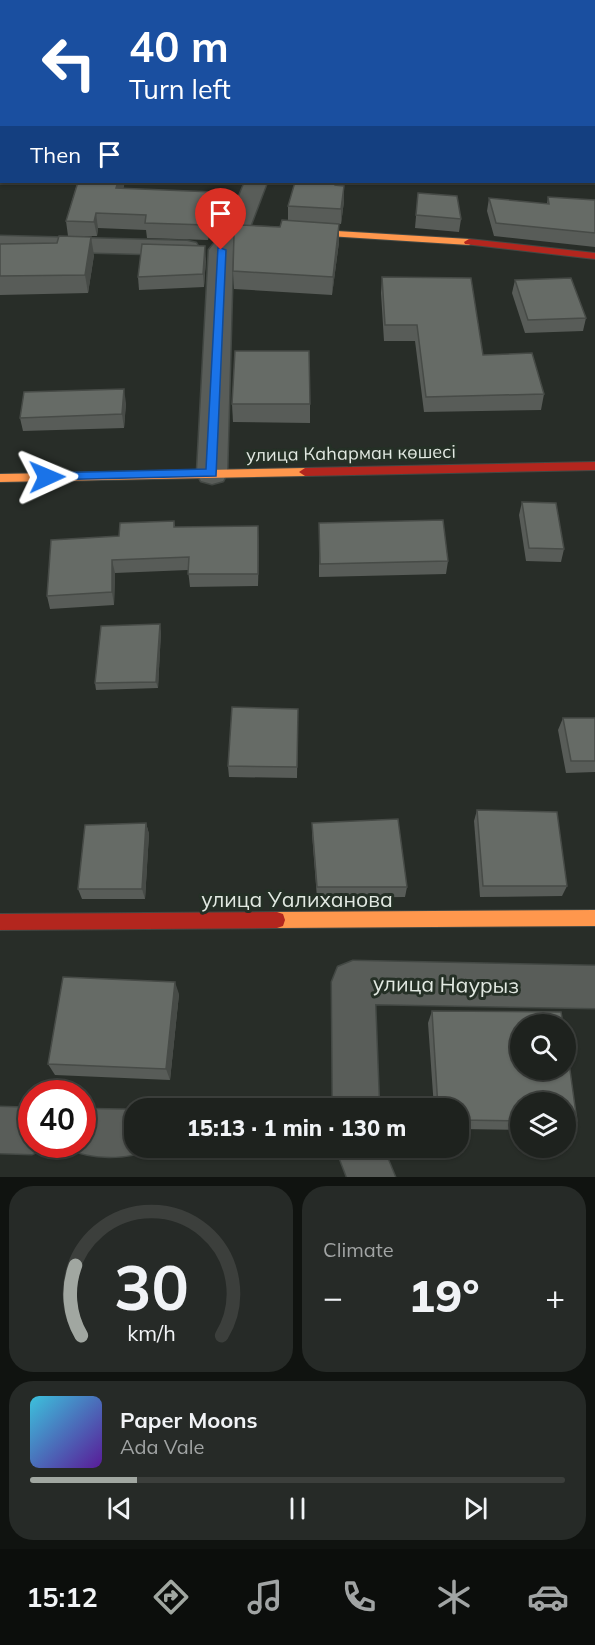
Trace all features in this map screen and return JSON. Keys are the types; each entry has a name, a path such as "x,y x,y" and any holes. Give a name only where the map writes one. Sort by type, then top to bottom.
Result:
{"street":[{"path":"212,473 221,250 238,228 256,183"},
{"path":"238,228 430,238 595,256"},
{"path":"0,243 221,250"},
{"name":"улица Каһарман көшесі","path":"0,478 595,466"},
{"name":"улица Уалиханова","path":"0,922 595,918"},
{"name":"улица Наурыз","path":"356,1098 353,982 595,987"},
{"path":"0,1130 18,1131"},
{"path":"96,1132 124,1133"},
{"path":"364,1158 371,1177"}],"building":[{"path":"78,183 118,183 116,188 214,192 207,225 145,223 146,215 96,213 94,222 66,221"},
{"path":"295,183 335,183 335,185 344,186 341,209 288,206"},
{"path":"418,193 457,196 461,219 416,215"},
{"path":"548,197 595,200 595,233 496,223 489,198 549,204"},
{"path":"282,220 339,224 333,277 233,271 234,234 241,225 280,227"},
{"path":"59,236 91,237 85,275 0,276 0,244 57,243"},
{"path":"142,244 205,246 203,274 138,277"},
{"path":"382,277 471,278 483,355 532,353 544,394 426,397 417,325 385,325"},
{"path":"571,278 586,318 528,320 515,280"},
{"path":"235,351 309,351 310,404 232,404"},
{"path":"124,389 122,414 20,418 24,392"},
{"path":"522,502 556,503 564,549 529,548"},
{"path":"443,520 448,561 320,564 319,523"},
{"path":"174,521 174,527 258,526 258,574 188,574 189,557 112,560 112,592 47,596 51,540 119,536 120,523"},
{"path":"160,624 156,682 95,683 101,626"},
{"path":"232,707 298,709 297,767 228,766"},
{"path":"563,718 595,718 595,761 571,761"},
{"path":"477,810 557,812 567,886 483,886"},
{"path":"398,819 407,887 317,887 312,823"},
{"path":"146,823 142,889 78,889 85,825"},
{"path":"63,977 175,982 166,1069 48,1064"},
{"path":"432,1011 561,1012 561,1014 510,1014 510,1080 571,1080 573,1092 510,1092 510,1121 469,1120 469,1098 437,1098"}],"traffic: slow":[{"path":"238,228 469,242"},
{"path":"0,478 305,472"},
{"path":"277,920 595,918"}],"traffic: jam":[{"path":"469,242 595,256"},
{"path":"305,472 595,466"},
{"path":"0,922 277,920"}],"route":[{"path":"47,477 212,473 221,250"}]}
